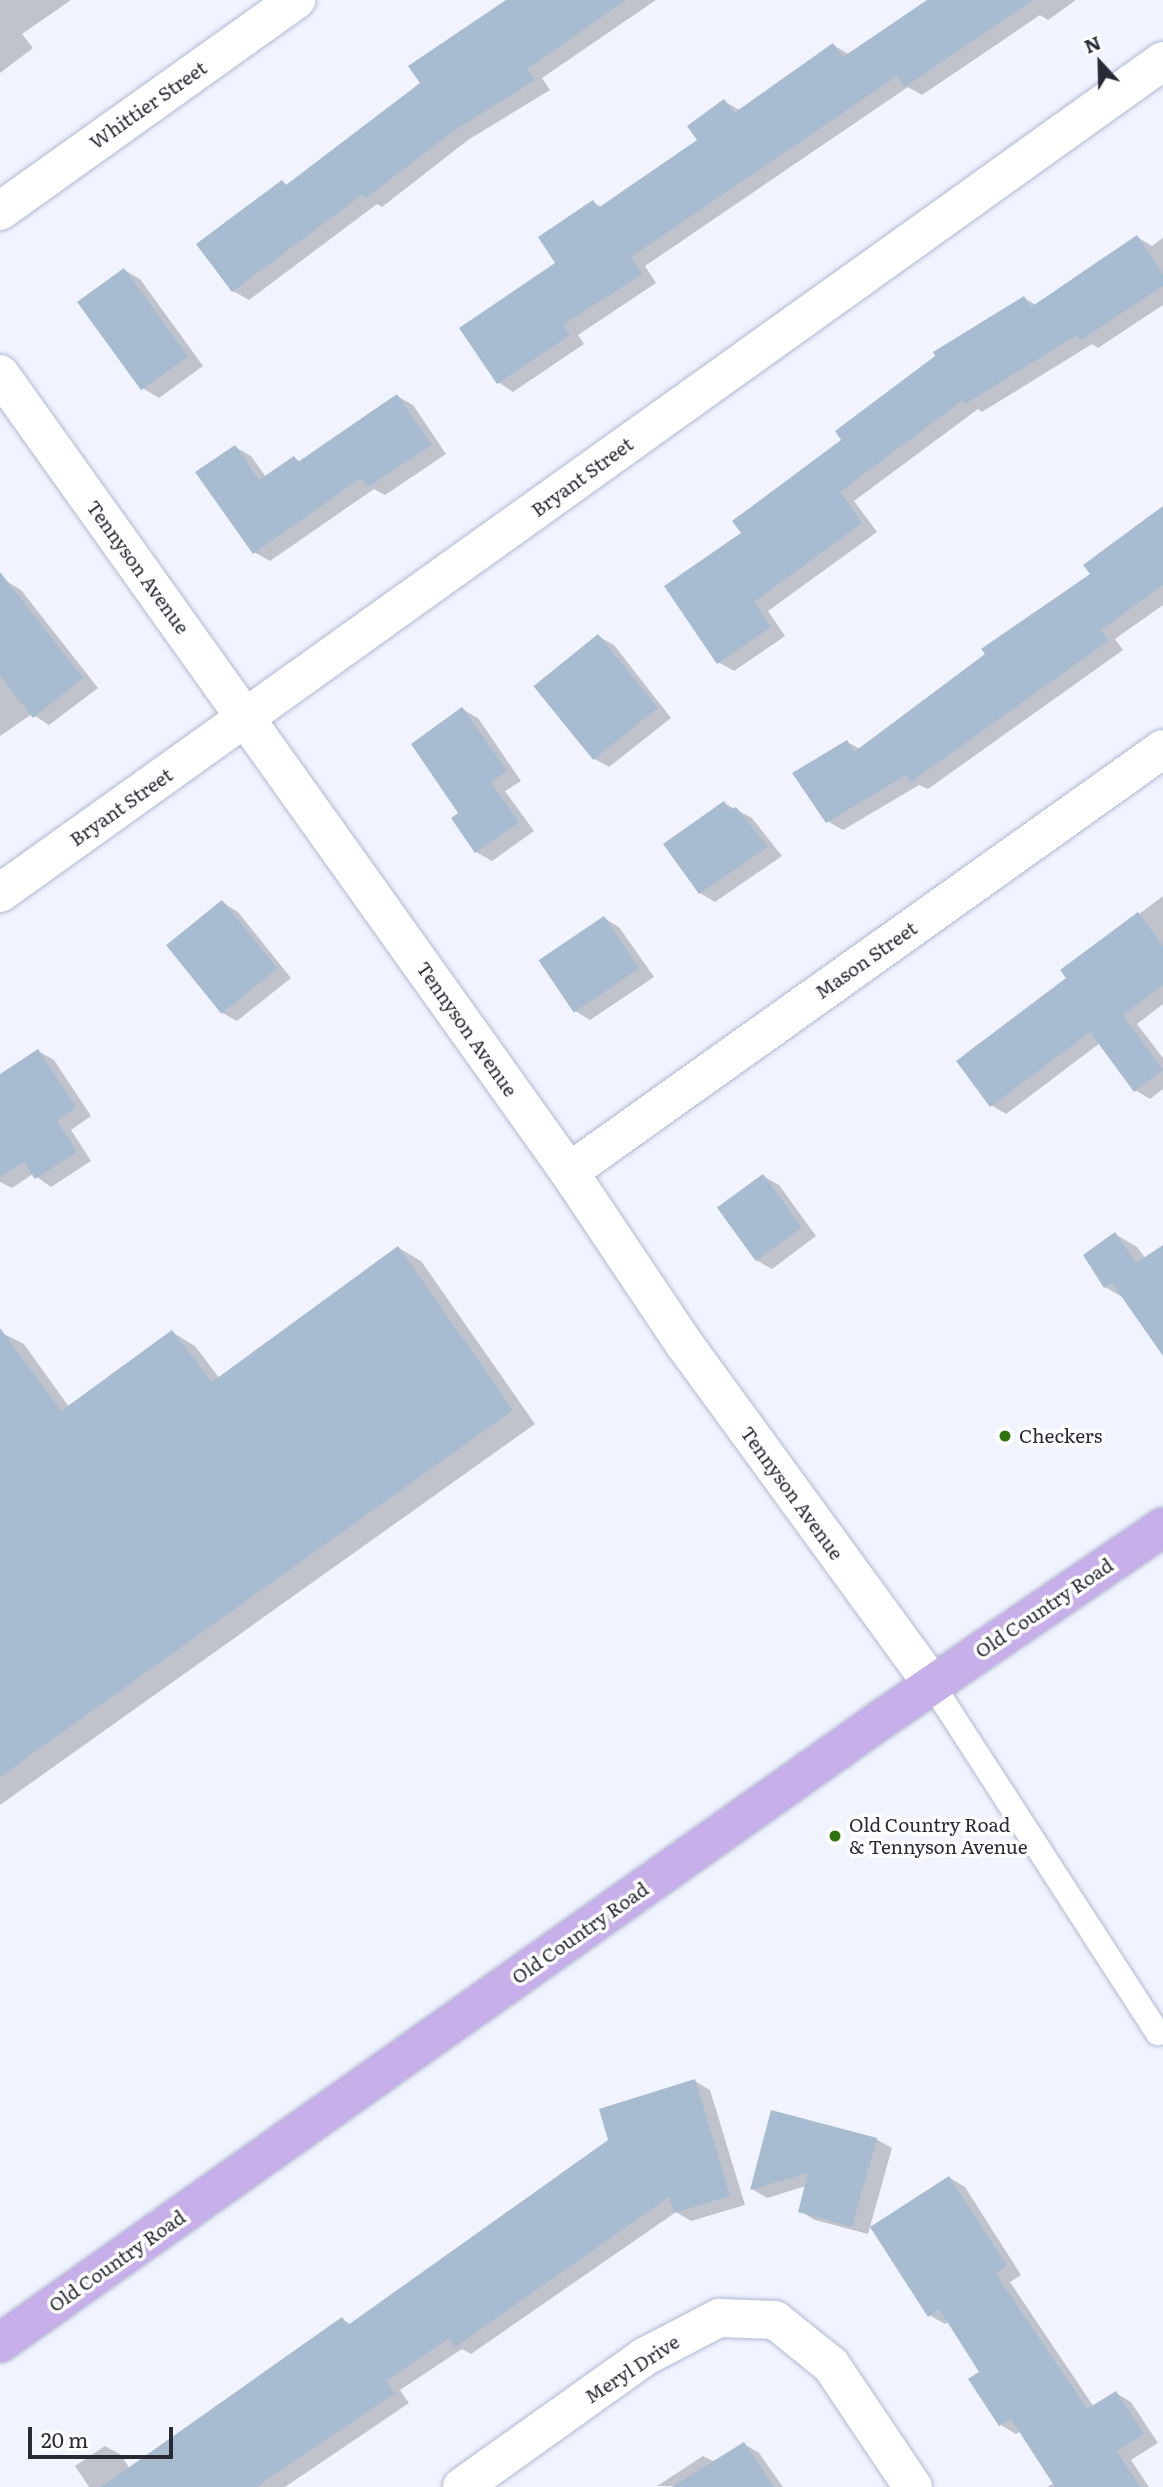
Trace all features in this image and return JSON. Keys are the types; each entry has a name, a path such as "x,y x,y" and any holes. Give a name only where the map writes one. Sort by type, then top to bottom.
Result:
{"main road":[{"name":"Old Country Road","path":"0,2343 932,1684 1163,1527"}],"street":[{"name":"Whittier Street","path":"0,211 296,0"},
{"name":"Bryant Street","path":"0,893 1163,61"},
{"name":"Tennyson Avenue","path":"0,374 569,1172 685,1345 932,1684"},
{"name":"Mason Street","path":"569,1172 1163,749"},
{"name":"Meryl Drive","path":"462,2487 644,2357 719,2318 775,2320 831,2365 913,2487"}],"lane":[{"path":"932,1684 1158,2033"}],"building":[{"path":"506,0 626,0 527,69 535,80 452,132 365,199 362,195 232,292 196,244 282,180 286,185 420,83 408,66"},
{"path":"927,0 1033,0 905,87 897,76 631,257 642,274 563,325 570,335 497,384 459,328 555,263 538,237 593,200 598,208 697,140 687,126 724,99 734,113 833,43 843,57"},
{"path":"1137,235 1163,274 1163,286 1081,340 1077,335 965,404 963,400 840,492 862,523 754,602 771,627 717,664 664,586 741,533 732,521 841,440 835,431 935,356 933,352 1024,296 1031,307"},
{"path":"124,268 188,356 141,390 77,302"},
{"path":"397,394 432,445 368,487 361,478 253,554 195,472 235,445 259,480 294,456 298,462"},
{"path":"1163,506 1163,585 1101,630 1108,641 911,782 906,775 826,823 792,773 847,740 854,752 985,654 981,649 1090,574 1083,565"},
{"path":"0,572 83,678 33,718 0,676"},
{"path":"598,634 658,708 593,760 533,686"},
{"path":"462,707 507,771 491,782 519,822 475,853 451,818 458,813 411,744"},
{"path":"724,801 730,810 736,807 768,847 699,894 663,844"},
{"path":"222,900 277,968 221,1014 166,945"},
{"path":"1138,912 1163,946 1163,985 1123,1015 1163,1070 1134,1092 1090,1032 990,1107 956,1061 1066,978 1060,970"},
{"path":"604,916 639,968 574,1012 539,960"},
{"path":"38,1049 76,1107 57,1121 77,1152 35,1179 24,1162 0,1177 0,1074"},
{"path":"763,1174 802,1227 756,1261 717,1208"},
{"path":"1115,1232 1136,1263 1163,1245 1163,1356 1112,1283 1104,1288 1083,1255"},
{"path":"398,1246 513,1410 0,1777 0,1328 61,1411 172,1330 212,1382"},
{"path":"695,2079 730,2196 674,2213 669,2197 455,2347 449,2338 386,2381 395,2393 256,2487 101,2487 342,2317 348,2325 608,2140 599,2109"},
{"path":"771,2110 877,2138 852,2227 798,2212 808,2173 750,2190"},
{"path":"949,2176 1007,2266 995,2273 1087,2409 1116,2391 1144,2434 1117,2451 1140,2487 1055,2487 1011,2419 999,2426 968,2379 979,2372 939,2309 928,2317 870,2227"},
{"path":"744,2442 774,2487 672,2487"}],"place":[{"name":"Checkers","path":"1005,1436"},
{"name":"Old Country Road & Tennyson Avenue","path":"835,1836"}]}
